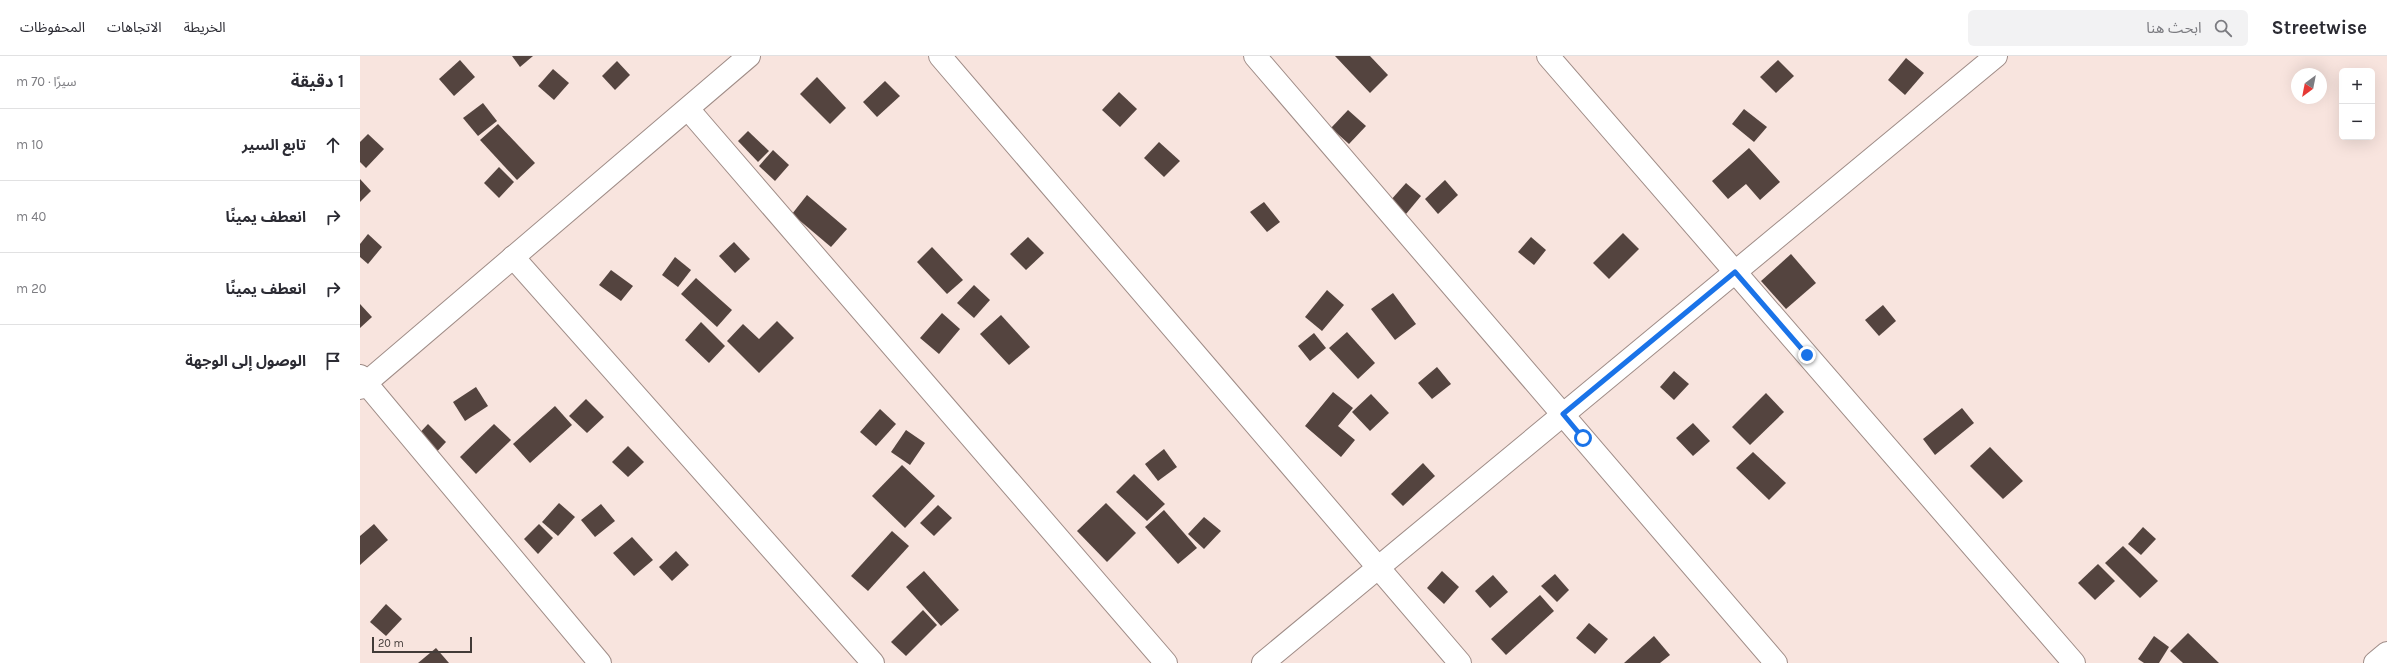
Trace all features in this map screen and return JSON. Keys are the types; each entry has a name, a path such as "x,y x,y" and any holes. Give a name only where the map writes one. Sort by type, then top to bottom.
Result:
{"street":[{"path":"600,663 362,382 514,256 750,56"},
{"path":"940,56 1460,663"},
{"path":"1255,56 1776,663"},
{"path":"1548,56 2074,663"},
{"path":"1263,663 1996,56"},
{"path":"688,109 1166,663"},
{"path":"514,256 873,663"},
{"path":"2375,663 2387,653"}],"building":[{"path":"512,56 533,56 520,67"},
{"path":"1335,56 1370,56 1388,75 1370,93"},
{"path":"1906,58 1924,73 1905,95 1888,80"},
{"path":"460,60 475,77 454,96 439,79"},
{"path":"1778,60 1794,76 1776,93 1760,77"},
{"path":"617,61 630,75 615,90 602,76"},
{"path":"553,69 569,83 554,100 538,86"},
{"path":"817,77 846,108 830,124 800,94"},
{"path":"885,81 900,96 877,117 863,102"},
{"path":"1119,92 1137,109 1120,127 1102,110"},
{"path":"483,103 497,121 478,136 463,118"},
{"path":"1744,109 1767,127 1754,142 1732,124"},
{"path":"1348,110 1366,126 1349,144 1331,128"},
{"path":"498,124 535,163 517,180 480,140"},
{"path":"748,131 769,151 758,162 738,141"},
{"path":"368,134 384,149 366,168 360,162 360,142"},
{"path":"1159,142 1180,161 1164,177 1144,158"},
{"path":"1749,148 1780,182 1760,200 1746,184 1728,199 1712,181"},
{"path":"773,150 789,165 775,181 759,166"},
{"path":"499,167 514,182 499,198 484,183"},
{"path":"360,179 371,191 360,202"},
{"path":"1445,180 1458,195 1438,214 1425,199"},
{"path":"1406,183 1421,196 1406,214 1390,201"},
{"path":"807,195 847,229 831,247 792,214"},
{"path":"1264,202 1280,222 1267,232 1250,212"},
{"path":"1623,233 1639,249 1609,279 1593,263"},
{"path":"368,234 382,247 368,264 360,257 360,244"},
{"path":"1028,237 1044,253 1026,270 1010,254"},
{"path":"1531,237 1546,250 1534,265 1518,252"},
{"path":"734,242 750,259 735,273 719,256"},
{"path":"932,247 963,280 947,294 917,262"},
{"path":"1791,254 1816,283 1786,309 1761,281"},
{"path":"675,257 691,270 678,287 662,275"},
{"path":"611,270 633,286 621,301 599,285"},
{"path":"696,278 732,310 717,327 681,294"},
{"path":"974,285 990,300 974,318 957,303"},
{"path":"1327,290 1344,305 1322,331 1305,317"},
{"path":"1393,293 1416,324 1395,340 1371,309"},
{"path":"360,304 372,317 360,328"},
{"path":"1883,305 1896,321 1879,336 1865,320"},
{"path":"942,313 960,329 939,354 920,338"},
{"path":"1001,315 1030,347 1009,365 980,334"},
{"path":"777,321 794,338 759,373 727,341 743,324 759,339"},
{"path":"701,322 725,346 709,363 685,340"},
{"path":"1347,332 1375,363 1358,379 1329,348"},
{"path":"1314,333 1326,348 1310,361 1298,346"},
{"path":"1437,367 1451,384 1432,399 1418,383"},
{"path":"1674,371 1689,384 1674,400 1660,387"},
{"path":"476,387 488,406 465,421 453,402"},
{"path":"1333,392 1353,408 1338,426 1355,440 1341,457 1305,426"},
{"path":"1766,393 1784,412 1750,445 1732,427"},
{"path":"1371,394 1389,413 1370,431 1352,412"},
{"path":"586,399 604,417 587,433 569,416"},
{"path":"555,406 572,425 530,463 513,444"},
{"path":"1962,408 1974,423 1935,455 1923,439"},
{"path":"880,409 896,424 876,446 860,432"},
{"path":"1693,423 1710,441 1693,456 1676,438"},
{"path":"428,424 446,442 431,458 413,440"},
{"path":"494,424 511,440 476,474 460,457"},
{"path":"906,430 925,443 910,465 891,452"},
{"path":"628,446 644,462 628,477 612,462"},
{"path":"1990,447 2023,481 2003,499 1970,466"},
{"path":"1164,449 1177,467 1158,481 1145,464"},
{"path":"1753,452 1786,483 1769,500 1736,468"},
{"path":"1423,463 1435,476 1403,506 1391,494"},
{"path":"902,465 935,496 905,528 872,496"},
{"path":"1134,474 1165,504 1147,521 1116,492"},
{"path":"559,503 575,517 558,536 542,522"},
{"path":"1106,503 1136,533 1107,562 1077,531"},
{"path":"601,504 615,521 595,537 581,520"},
{"path":"938,505 952,518 934,536 920,523"},
{"path":"1164,510 1197,548 1178,564 1145,527"},
{"path":"1204,517 1221,531 1204,549 1188,534"},
{"path":"374,524 388,540 360,565 360,536"},
{"path":"539,524 553,538 538,554 524,539"},
{"path":"2143,527 2156,539 2141,555 2128,544"},
{"path":"892,531 909,546 868,591 851,576"},
{"path":"632,537 653,560 634,576 613,553"},
{"path":"2123,546 2158,581 2140,598 2105,563"},
{"path":"676,551 689,565 672,581 659,567"},
{"path":"2098,564 2115,581 2095,600 2078,583"},
{"path":"924,571 959,610 941,626 906,587"},
{"path":"1442,571 1459,587 1444,604 1427,588"},
{"path":"1555,574 1569,590 1557,602 1541,586"},
{"path":"1493,575 1508,592 1490,608 1475,591"},
{"path":"1540,595 1554,611 1506,655 1491,639"},
{"path":"386,604 402,619 386,636 370,622"},
{"path":"923,610 937,625 906,656 891,642"},
{"path":"1589,623 1608,639 1595,654 1576,638"},
{"path":"2188,633 2219,663 2183,663 2170,651"},
{"path":"1654,636 1670,655 1660,663 1624,663"},
{"path":"2154,636 2169,647 2159,663 2144,663 2138,659"},
{"path":"436,648 449,663 418,663"}],"route":[{"path":"1583,438 1563,414 1735,272 1807,355"}]}
